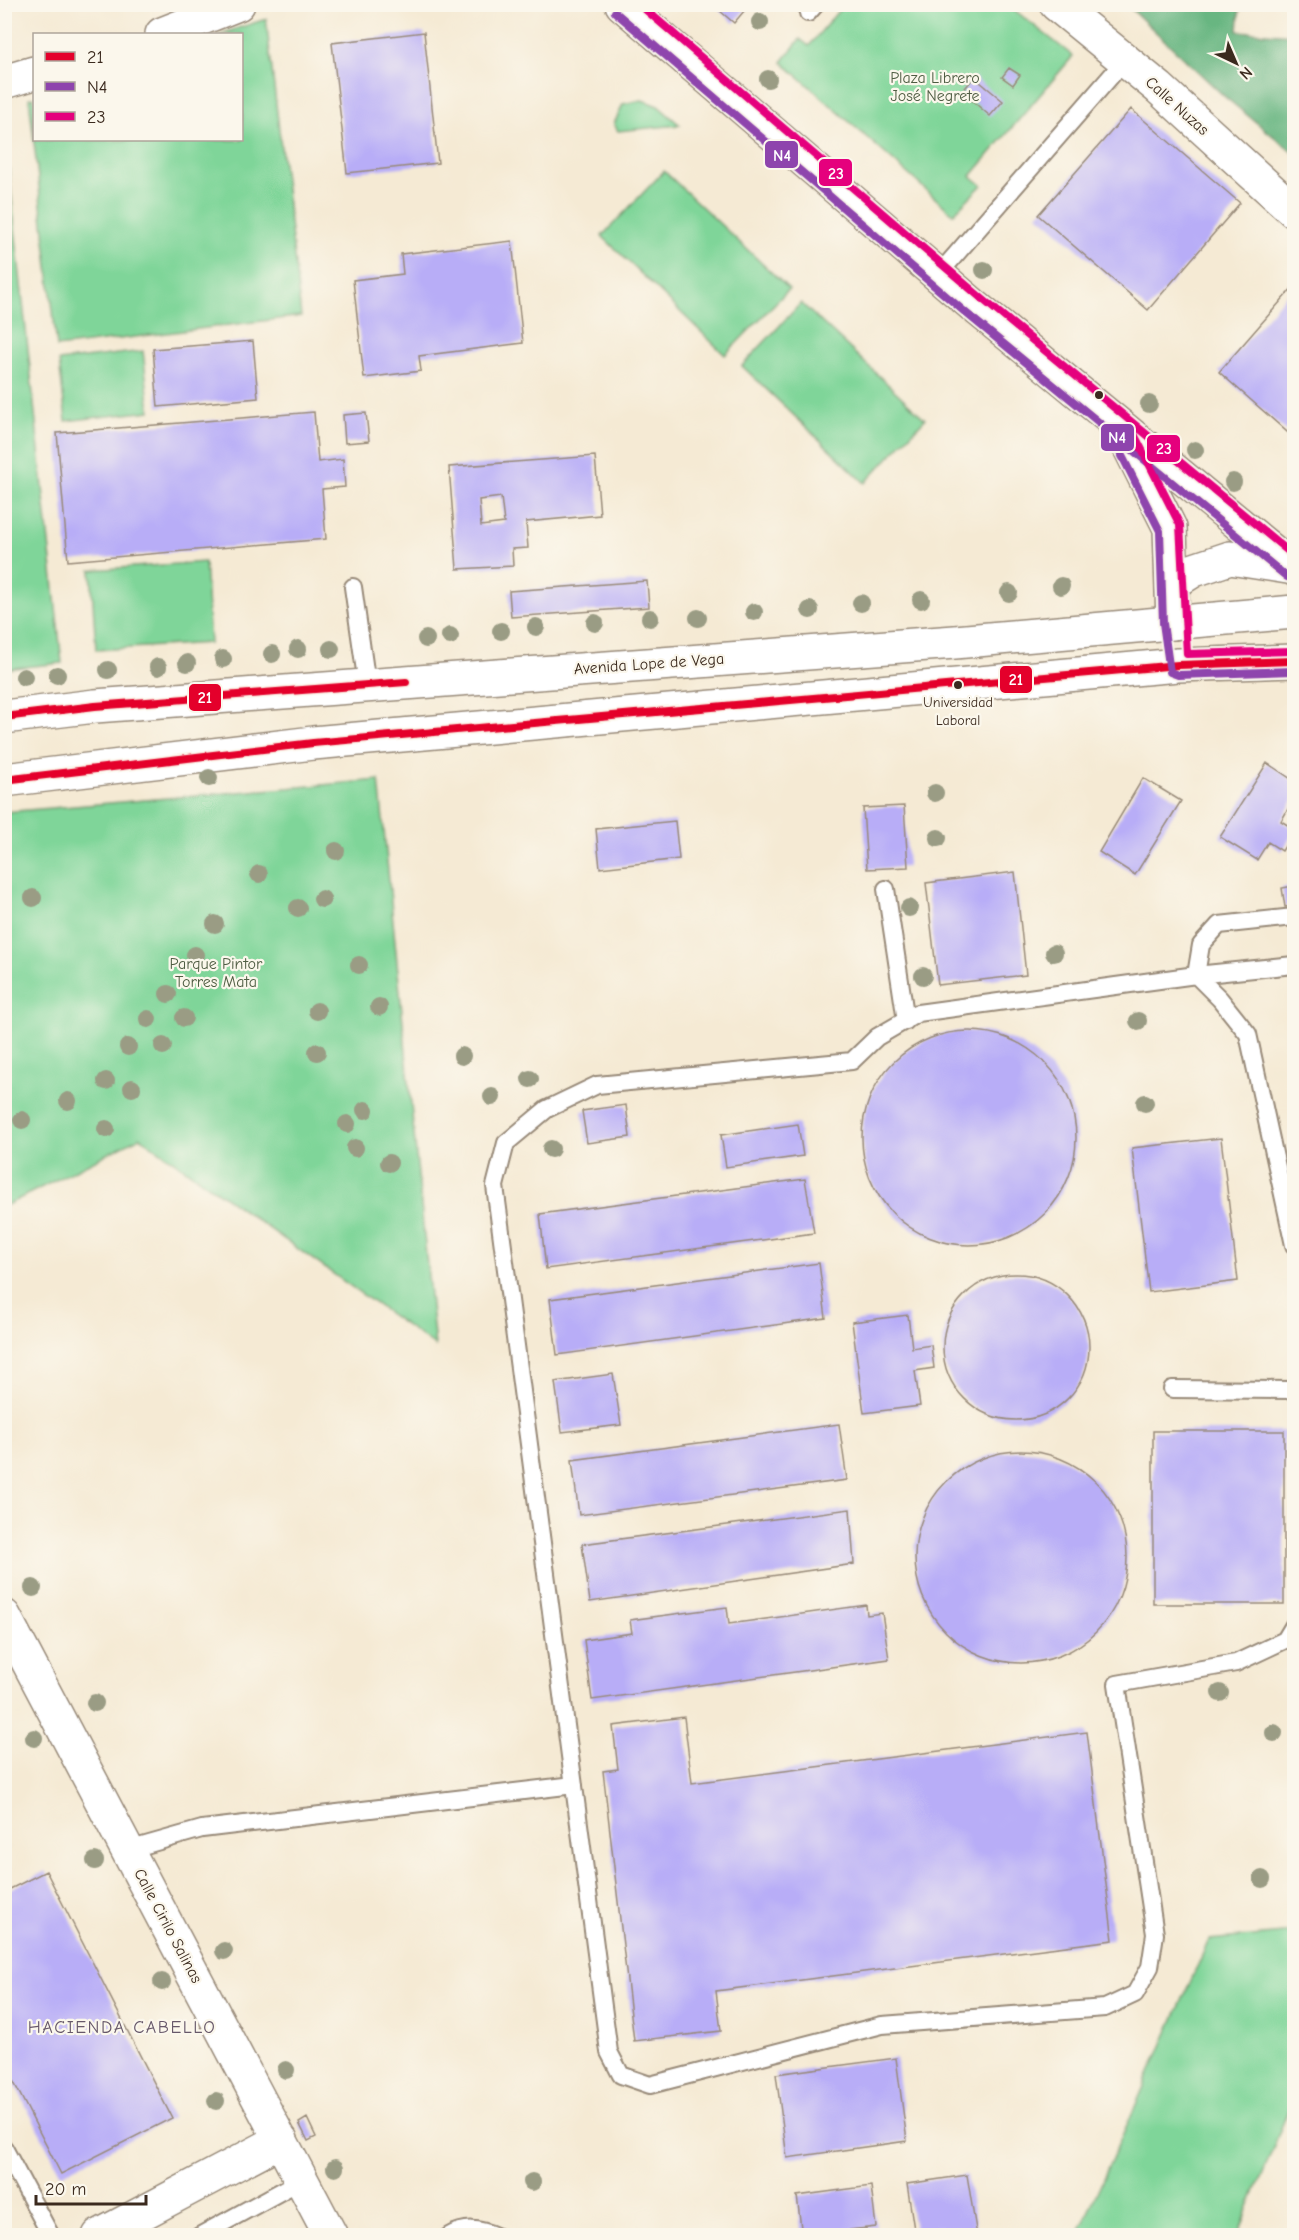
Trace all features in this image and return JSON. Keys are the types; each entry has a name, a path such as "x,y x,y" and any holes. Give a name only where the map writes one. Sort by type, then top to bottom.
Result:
{"main road":[{"path":"165,33 238,4"},
{"path":"622,4 938,275 1118,426 1211,498 1294,568"},
{"name":"Calle Nuzas","path":"1056,4 1125,60 1294,211"},
{"path":"4,82 33,73"},
{"path":"1118,426 1170,528 1173,623 1178,665"},
{"path":"1173,583 1194,570 1230,558 1294,568"},
{"name":"Avenida Lope de Vega","path":"4,717 94,706 1294,612"},
{"path":"4,780 313,743 1178,665 1294,661"},
{"name":"Calle Cirilo Salinas","path":"4,1616 332,2235"},
{"path":"99,2235 281,2140"}],"lane":[{"path":"938,275 1125,60"},
{"path":"353,587 367,685"},
{"path":"886,889 906,1021"},
{"path":"1196,975 1201,945 1219,925 1294,917"},
{"path":"1294,965 1196,975 918,1013 877,1037 852,1061 597,1085 547,1109 506,1143 495,1186 609,2052 621,2075 651,2085 882,2025 1105,2008 1135,1994 1150,1967 1155,1934 1117,1684 1236,1663 1285,1640 1294,1625"},
{"path":"1196,975 1248,1034 1294,1245"},
{"path":"1172,1389 1294,1390"},
{"path":"128,1850 202,1829 574,1785"},
{"path":"4,2148 51,2235"},
{"path":"200,2235 302,2180"},
{"path":"449,2235 463,2228 485,2230 496,2235"}],"green space":[{"name":"Plaza Librero José Negrete","path":"844,4 1008,5 1073,56 971,176 982,185 953,214 782,62 800,39 809,46"},
{"path":"1127,5 1240,5 1238,31 1294,35 1294,153 1225,97"},
{"path":"266,19 301,316 57,347 34,141 243,141 243,33 223,33"},
{"path":"33,97 33,134 29,98"},
{"path":"642,100 658,106 680,125 618,131 614,124 623,104"},
{"path":"5,136 62,663 4,669"},
{"path":"664,171 789,289 725,355 602,236"},
{"path":"801,303 925,419 865,483 742,366"},
{"path":"143,351 150,411 66,421 59,361"},
{"path":"205,562 210,643 96,650 91,570"},
{"name":"Parque Pintor Torres Mata","path":"379,780 435,1346 140,1137 5,1206 5,812"},
{"path":"1294,1932 1294,2096 1238,2235 1078,2235 1209,1940"}],"building":[{"path":"712,4 750,4 734,23"},
{"path":"424,32 438,163 347,173 332,43"},
{"path":"1009,68 1020,75 1013,85 1002,77"},
{"path":"974,77 1003,101 990,116 962,92"},
{"path":"1131,109 1240,203 1148,310 1038,215"},
{"path":"512,241 523,343 419,356 421,371 364,378 353,280 403,274 401,254"},
{"path":"1294,286 1294,438 1219,372"},
{"path":"253,341 258,398 158,407 153,349"},
{"path":"314,412 318,462 343,459 345,487 322,489 326,539 68,561 57,433"},
{"path":"366,413 369,441 345,443 343,415"},
{"path":"595,456 600,515 526,522 528,548 512,549 513,566 457,569 449,467","holes":["501,497 504,523 481,526 479,500"]},
{"path":"647,581 649,607 511,617 509,591"},
{"path":"1267,763 1294,781 1294,799 1281,821 1294,829 1294,832 1282,851 1268,842 1257,860 1220,837"},
{"path":"1143,778 1181,801 1135,875 1099,852"},
{"path":"904,806 908,867 867,869 863,808"},
{"path":"675,821 679,859 600,868 596,829"},
{"path":"1015,872 1026,975 938,985 926,883"},
{"path":"1294,886 1294,906 1285,907 1282,888"},
{"path":"969,1031 990,1033 1010,1039 1028,1049 1051,1070 1068,1097 1074,1117 1076,1138 1074,1159 1068,1179 1058,1197 1037,1220 1010,1237 990,1243 969,1245 948,1243 928,1237 910,1227 887,1206 870,1179 864,1159 862,1138 864,1117 870,1097 880,1079 901,1056 928,1039 948,1033"},
{"path":"626,1105 630,1137 587,1143 582,1111"},
{"path":"798,1124 803,1156 726,1167 721,1135"},
{"path":"1221,1138 1238,1281 1149,1292 1132,1148"},
{"path":"805,1179 814,1233 546,1269 540,1214"},
{"path":"819,1263 826,1318 557,1355 550,1299"},
{"path":"1016,1274 1044,1280 1067,1296 1083,1319 1089,1347 1083,1375 1067,1398 1044,1414 1016,1420 988,1414 965,1398 949,1375 943,1347 949,1319 965,1296 988,1280"},
{"path":"908,1315 912,1348 931,1345 934,1368 915,1371 920,1406 864,1413 852,1322"},
{"path":"613,1374 621,1425 562,1432 555,1382"},
{"path":"839,1424 847,1480 579,1515 572,1460"},
{"path":"1153,1431 1284,1431 1284,1604 1153,1604"},
{"path":"1011,1451 1031,1451 1052,1455 1071,1463 1096,1482 1109,1498 1119,1516 1125,1536 1127,1557 1125,1578 1119,1598 1109,1616 1096,1632 1071,1651 1052,1659 1031,1663 1011,1663 990,1659 971,1651 939,1624 927,1607 919,1588 915,1567 915,1547 919,1526 927,1507 954,1475 971,1463 990,1455"},
{"path":"850,1509 854,1564 590,1602 582,1544"},
{"path":"866,1605 867,1615 882,1613 889,1659 592,1700 584,1640 632,1633 630,1620 727,1607 729,1624"},
{"path":"684,1717 692,1783 1087,1732 1113,1940 716,1991 721,2031 634,2041 603,1771 618,1769 613,1726"},
{"path":"46,1871 172,2118 61,2174 4,2063 4,1892"},
{"path":"896,2058 907,2141 787,2158 776,2074"},
{"path":"307,2118 316,2137 308,2141 299,2123"},
{"path":"967,2175 977,2236 915,2236 907,2184"},
{"path":"871,2186 876,2227 850,2230 851,2236 829,2236 828,2233 802,2236 797,2196"}],"transit line":[{"name":"23","path":"639,4 980,297 1294,556"},
{"name":"N4","path":"615,12 966,313 1287,577"},
{"name":"23","path":"1134,434 1180,525 1187,654 1294,651"},
{"name":"N4","path":"1116,444 1160,531 1163,623 1170,672 1178,675 1294,671"},
{"name":"21","path":"4,780 313,743 1178,665 1294,661"},
{"name":"21","path":"4,717 95,706 406,682"}],"place":[{"name":"Universidad Laboral","path":"958,685"}],"district":[{"name":"HACIENDA CABELLO","path":"122,2027"}]}
